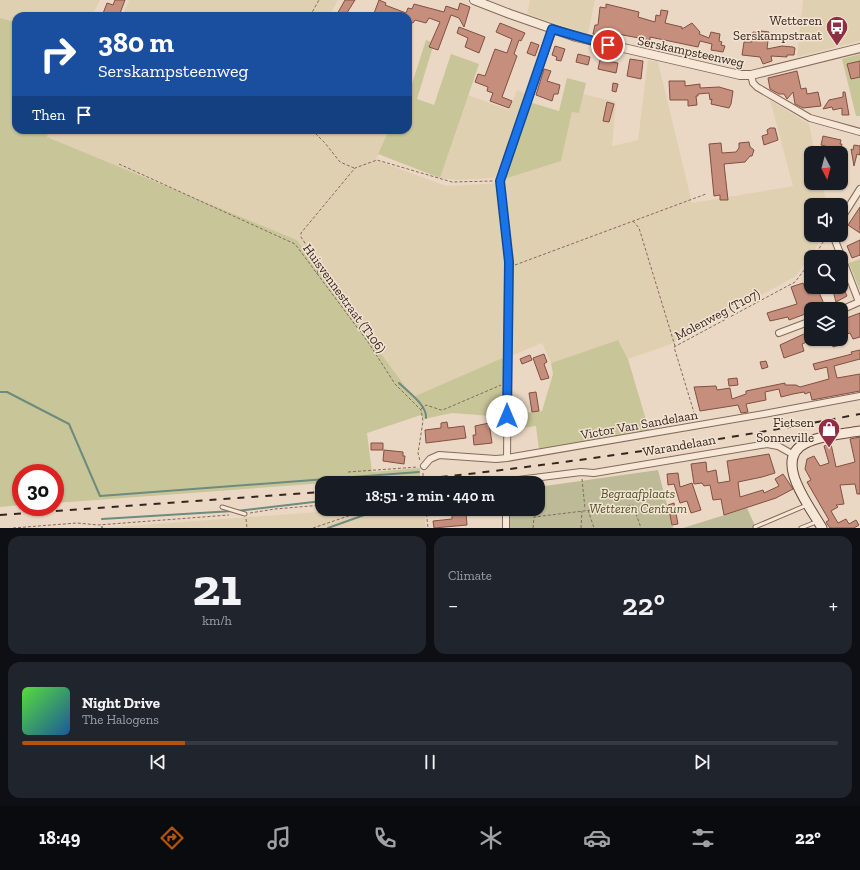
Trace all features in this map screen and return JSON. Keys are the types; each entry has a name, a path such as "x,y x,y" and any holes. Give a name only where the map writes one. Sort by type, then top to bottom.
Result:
{"main road":[{"path":"820,525 791,470 794,455 806,443 860,431"}],"street":[{"name":"Serskampsteenweg","path":"474,0 552,29 608,45 740,75 751,75 860,48"},
{"path":"507,458 509,267 500,181 552,29"},
{"path":"751,75 753,83 756,87 810,118 860,132"},
{"path":"848,207 860,189"},
{"path":"836,242 859,302 848,307"},
{"path":"779,333 804,324"},
{"name":"Victor Van Sandelaan","path":"424,466 434,456 444,454 496,459 507,458 860,396"},
{"name":"Warandelaan","path":"545,477 581,472 594,472 767,444 778,446 794,455"},
{"path":"506,516 506,528"}],"lane":[{"path":"758,527 809,504"},
{"path":"222,506 245,514"},
{"path":"801,528 820,525"}],"path":[{"path":"312,12 319,0"},
{"path":"316,134 340,162 355,168"},
{"path":"317,274 319,265 301,237 301,233 355,168 377,160 452,182 500,181"},
{"name":"Huisvennestraat (T106)","path":"119,164 295,244 395,384 421,410"},
{"path":"509,267 706,194"},
{"path":"633,220 637,223 639,228 675,346"},
{"name":"Molenweg (T107)","path":"698,425 674,347 795,282 804,270"},
{"path":"423,476 424,466 418,453 423,421 421,410 426,406 441,410 446,409 490,388 507,384"},
{"path":"348,472 424,466"},
{"path":"581,472 586,510"},
{"path":"533,528 534,517 633,505 641,528"},
{"path":"247,528 245,514 275,509 315,506"},
{"path":"581,528 582,510"},
{"path":"588,510 594,528"},
{"path":"13,528 77,523 106,525 230,515"},
{"path":"313,528 348,516"},
{"path":"427,516 428,528"}],"shaded area":[{"path":"0,0 100,0 94,12 12,12 12,21 0,18"},
{"path":"129,0 338,0 331,12 124,12"},
{"path":"530,0 595,0 588,34 527,14"},
{"path":"803,0 860,0 860,41 797,57"},
{"path":"0,18 12,21 12,134 48,134 47,137 297,240 413,397 505,357 505,417 452,413 424,419 421,415 367,433 372,472 420,468 420,476 315,476 315,484 64,502 64,464 12,464 12,506 0,507"},
{"path":"426,40 434,43 417,99 434,105 451,54 479,64 440,178 378,154 387,134 412,134 412,84"},
{"path":"860,54 860,116 856,116 842,59"},
{"path":"648,60 658,62 692,203 793,186 770,100 809,124 814,146 804,146 804,190 824,190 825,198 804,198 804,242 820,242 814,250 804,250 804,265 796,276 674,343 628,359 618,340 551,363 542,343 413,397 297,240 47,137 48,134 387,134 376,160 446,186 502,183 503,178 561,160 572,111 579,113 583,94 616,102 612,146 638,140"},
{"path":"567,78 586,83 579,113 572,112 561,161 503,178 529,102 559,111"},
{"path":"517,90 526,94 495,178 457,180 440,178 468,95 509,110"},
{"path":"860,259 860,291 849,263"},
{"path":"618,340 628,359 649,430 539,450 536,426 508,430 509,415 542,411 553,374 551,363"},
{"path":"315,512 315,516 425,516 426,528 102,528"}],"green space":[{"name":"Begraafplaats Wetteren Centrum","path":"658,470 673,528 508,528 509,516 545,516 545,486"},
{"name":"Begraafplaats Wetteren Centrum","path":"747,508 756,528 683,528"}],"building":[{"path":"115,0 125,0 120,12 104,12 107,3 113,5"},
{"path":"345,0 355,0 348,12 338,12"},
{"path":"379,0 386,3 385,5 403,12 374,12"},
{"path":"460,3 470,7 464,27 459,18 451,15 438,50 429,47 440,22 429,18 426,23 415,20 413,23 412,12 406,12 408,8 412,9 414,4 444,12 446,6 458,10"},
{"path":"606,4 639,12 638,17 655,22 656,15 660,16 661,10 668,11 665,23 682,27 682,29 692,23 700,32 699,34 709,38 711,32 720,34 719,41 722,42 721,45 725,46 723,52 711,50 712,44 700,41 698,47 650,37 650,40 612,33 611,36 606,37 593,34 595,25 598,25 600,7 606,8"},
{"path":"500,23 525,33 521,41 519,40 514,54 517,56 502,97 512,101 509,108 490,101 493,93 487,91 488,87 475,82 478,74 485,76 495,49 507,53 512,39 496,32"},
{"path":"459,27 485,37 479,53 465,47 468,38 457,33"},
{"path":"761,31 769,32 767,49 782,46 793,47 795,48 794,55 787,55 787,57 771,56 772,61 763,64 760,57 742,55 744,42 752,42 753,32 761,33"},
{"path":"531,42 539,45 535,56 527,53"},
{"path":"555,46 565,49 561,61 556,60 557,57 552,55"},
{"path":"578,54 590,57 588,65 576,62"},
{"path":"630,59 643,61 641,79 627,76"},
{"path":"600,60 618,63 616,73 598,69"},
{"path":"860,61 860,77 851,79 847,64"},
{"path":"544,69 551,71 547,81 560,85 558,94 554,94 552,101 536,95"},
{"path":"797,71 801,89 806,88 807,94 818,92 821,106 803,108 795,104 793,92 787,99 784,94 779,94 770,89 768,78"},
{"path":"669,81 685,81 685,86 700,84 700,88 719,87 733,91 731,104 729,108 711,104 712,99 710,100 709,93 698,94 698,96 696,96 697,105 688,106 688,100 670,100"},
{"path":"613,83 618,84 616,92 612,91"},
{"path":"843,92 845,92 849,115 842,115 842,108 833,110 832,107 823,109 829,100 843,97"},
{"path":"607,102 614,104 609,122 603,121"},
{"path":"770,128 775,128 778,140 764,145 762,136 768,134 767,130"},
{"path":"823,136 841,140 840,144 842,144 842,146 821,145"},
{"path":"749,142 750,147 754,150 752,156 750,156 745,162 724,164 728,200 720,200 720,195 714,196 709,144 721,143 722,153 736,152 739,148 739,143"},
{"path":"854,145 860,146 860,155 857,154 854,166 851,149 853,150"},
{"path":"860,207 860,233 848,225"},
{"path":"860,240 860,255 852,258 847,246"},
{"path":"803,283 804,294 820,294 823,302 804,302 804,315 789,320 788,317 770,321 767,313 797,304 791,287"},
{"path":"834,294 846,294 847,296 836,302"},
{"path":"860,313 860,337 853,339 850,333 848,334 848,317"},
{"path":"804,334 804,343 802,344 804,351 784,358 780,345"},
{"path":"860,350 860,359 834,366 837,378 860,374 860,391 812,400 810,392 781,397 779,389 765,392 766,400 746,404 748,412 741,413 738,405 700,411 694,387 716,386 717,390 730,388 732,399 746,394 746,391 785,383 785,385 796,385 800,387 829,379 827,367 815,370 813,364 852,354 851,352"},
{"path":"544,354 547,362 544,364 549,378 541,380 533,358"},
{"path":"530,355 532,360 522,364 520,359"},
{"path":"766,361 768,367 762,369 760,362"},
{"path":"737,378 738,385 729,386 728,379"},
{"path":"536,392 539,411 532,412 529,393"},
{"path":"447,422 448,428 464,426 466,438 426,443 425,430 441,428 441,423"},
{"path":"489,423 492,443 474,445 473,435 476,435 475,426"},
{"path":"860,437 860,494 857,494 855,484 840,485 844,504 836,505 838,507 831,511 838,523 846,519 849,524 856,520 859,525 854,528 830,528 826,522 829,520 807,482 811,480 805,469 807,459 814,456 820,466 829,463 824,446 831,444 836,467 855,462 850,439"},
{"path":"371,443 383,443 383,450 371,450"},
{"path":"384,450 403,452 403,456 405,456 404,464 383,461"},
{"path":"769,454 775,473 738,482 740,497 763,490 764,493 779,486 775,479 783,474 793,489 776,498 724,515 721,499 713,500 710,485 704,486 702,483 694,484 691,464 706,462 707,472 716,470 718,483 730,481 727,461"},
{"path":"678,473 680,487 692,483 701,510 691,513 687,501 680,503 674,484 668,485 667,474"},
{"path":"674,503 678,524 672,525 668,505"},
{"path":"452,516 466,516 467,525 434,528 433,521 452,519"}],"waterway":[{"path":"399,383 420,404 426,418"},
{"path":"0,392 7,392 69,424 100,496 419,472"},
{"path":"237,511 315,502"},
{"path":"102,519 233,511"},
{"path":"328,528 361,516"}],"railway":[{"path":"453,476 683,445 860,414"},
{"path":"0,515 315,492"}],"place":[{"name":"Wetteren Serskampstraat","path":"837,46"},
{"name":"Fietsen Sonneville","path":"829,448"}],"route":[{"path":"507,416 509,262 500,181 552,29 608,45"}]}
